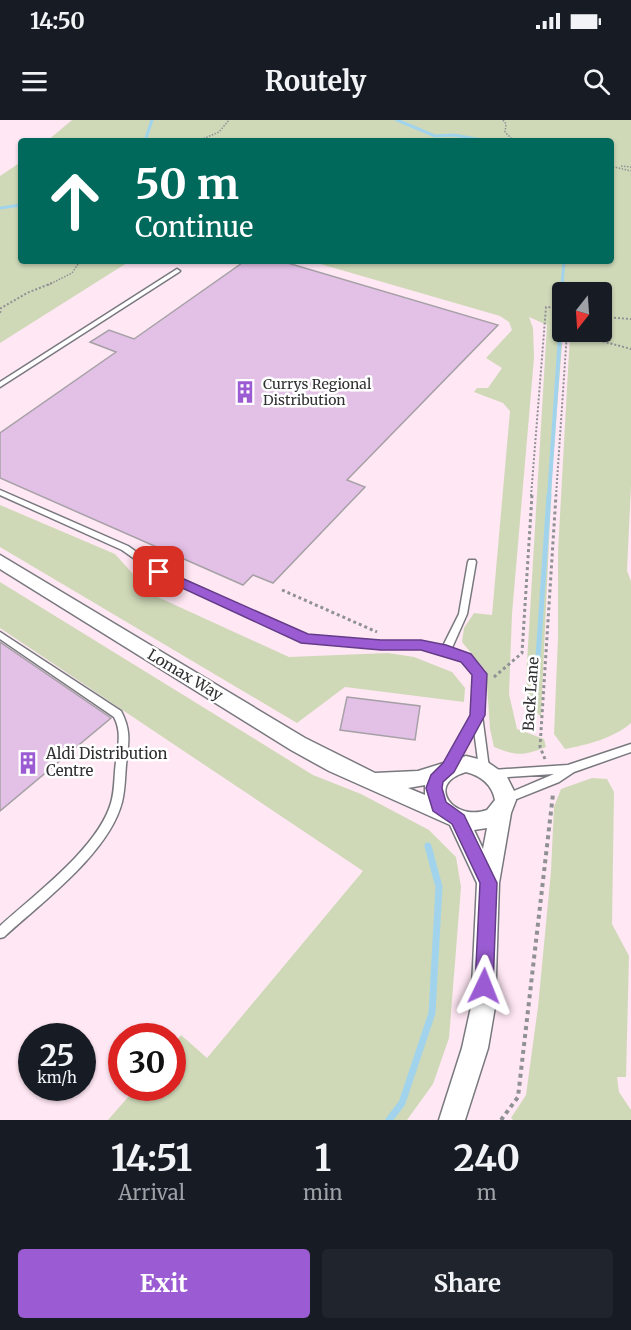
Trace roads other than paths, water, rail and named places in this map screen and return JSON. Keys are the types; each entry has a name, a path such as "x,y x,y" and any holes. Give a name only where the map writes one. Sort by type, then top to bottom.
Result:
{"street":[{"name":"Lomax Way","path":"0,561 298,744 336,765 375,780 452,817"},
{"path":"456,1118 475,1048 483,1007 488,883 503,805 501,782 489,771 466,764 446,770 434,788 439,806 452,817 488,883"},
{"name":"Lomax Way","path":"375,780 418,779 446,770"},
{"path":"452,817 483,821 493,817 503,805"}],"lane":[{"path":"0,385 177,271"},
{"path":"0,492 125,548 159,572 306,639 381,645 421,645 446,650 466,658 480,674 477,715 489,771 552,775"},
{"path":"446,650 463,614 472,562"},
{"path":"0,635 118,714 124,724 125,737 116,805 104,829 86,852 0,933"},
{"path":"446,770 477,715"},
{"path":"503,805 552,775 631,748"}],"waterway":[{"path":"146,138 152,120"},
{"path":"397,120 435,136 454,135 470,138"},
{"path":"0,208 18,205"},
{"path":"562,282 564,264"},
{"path":"549,496 560,342"},
{"path":"535,701 549,495"},
{"path":"389,1120 402,1103 432,1013 439,887 428,846"}],"place":[{"name":"Currys Regional Distribution","path":"245,392"},
{"name":"Aldi Distribution Centre","path":"28,763"}]}
